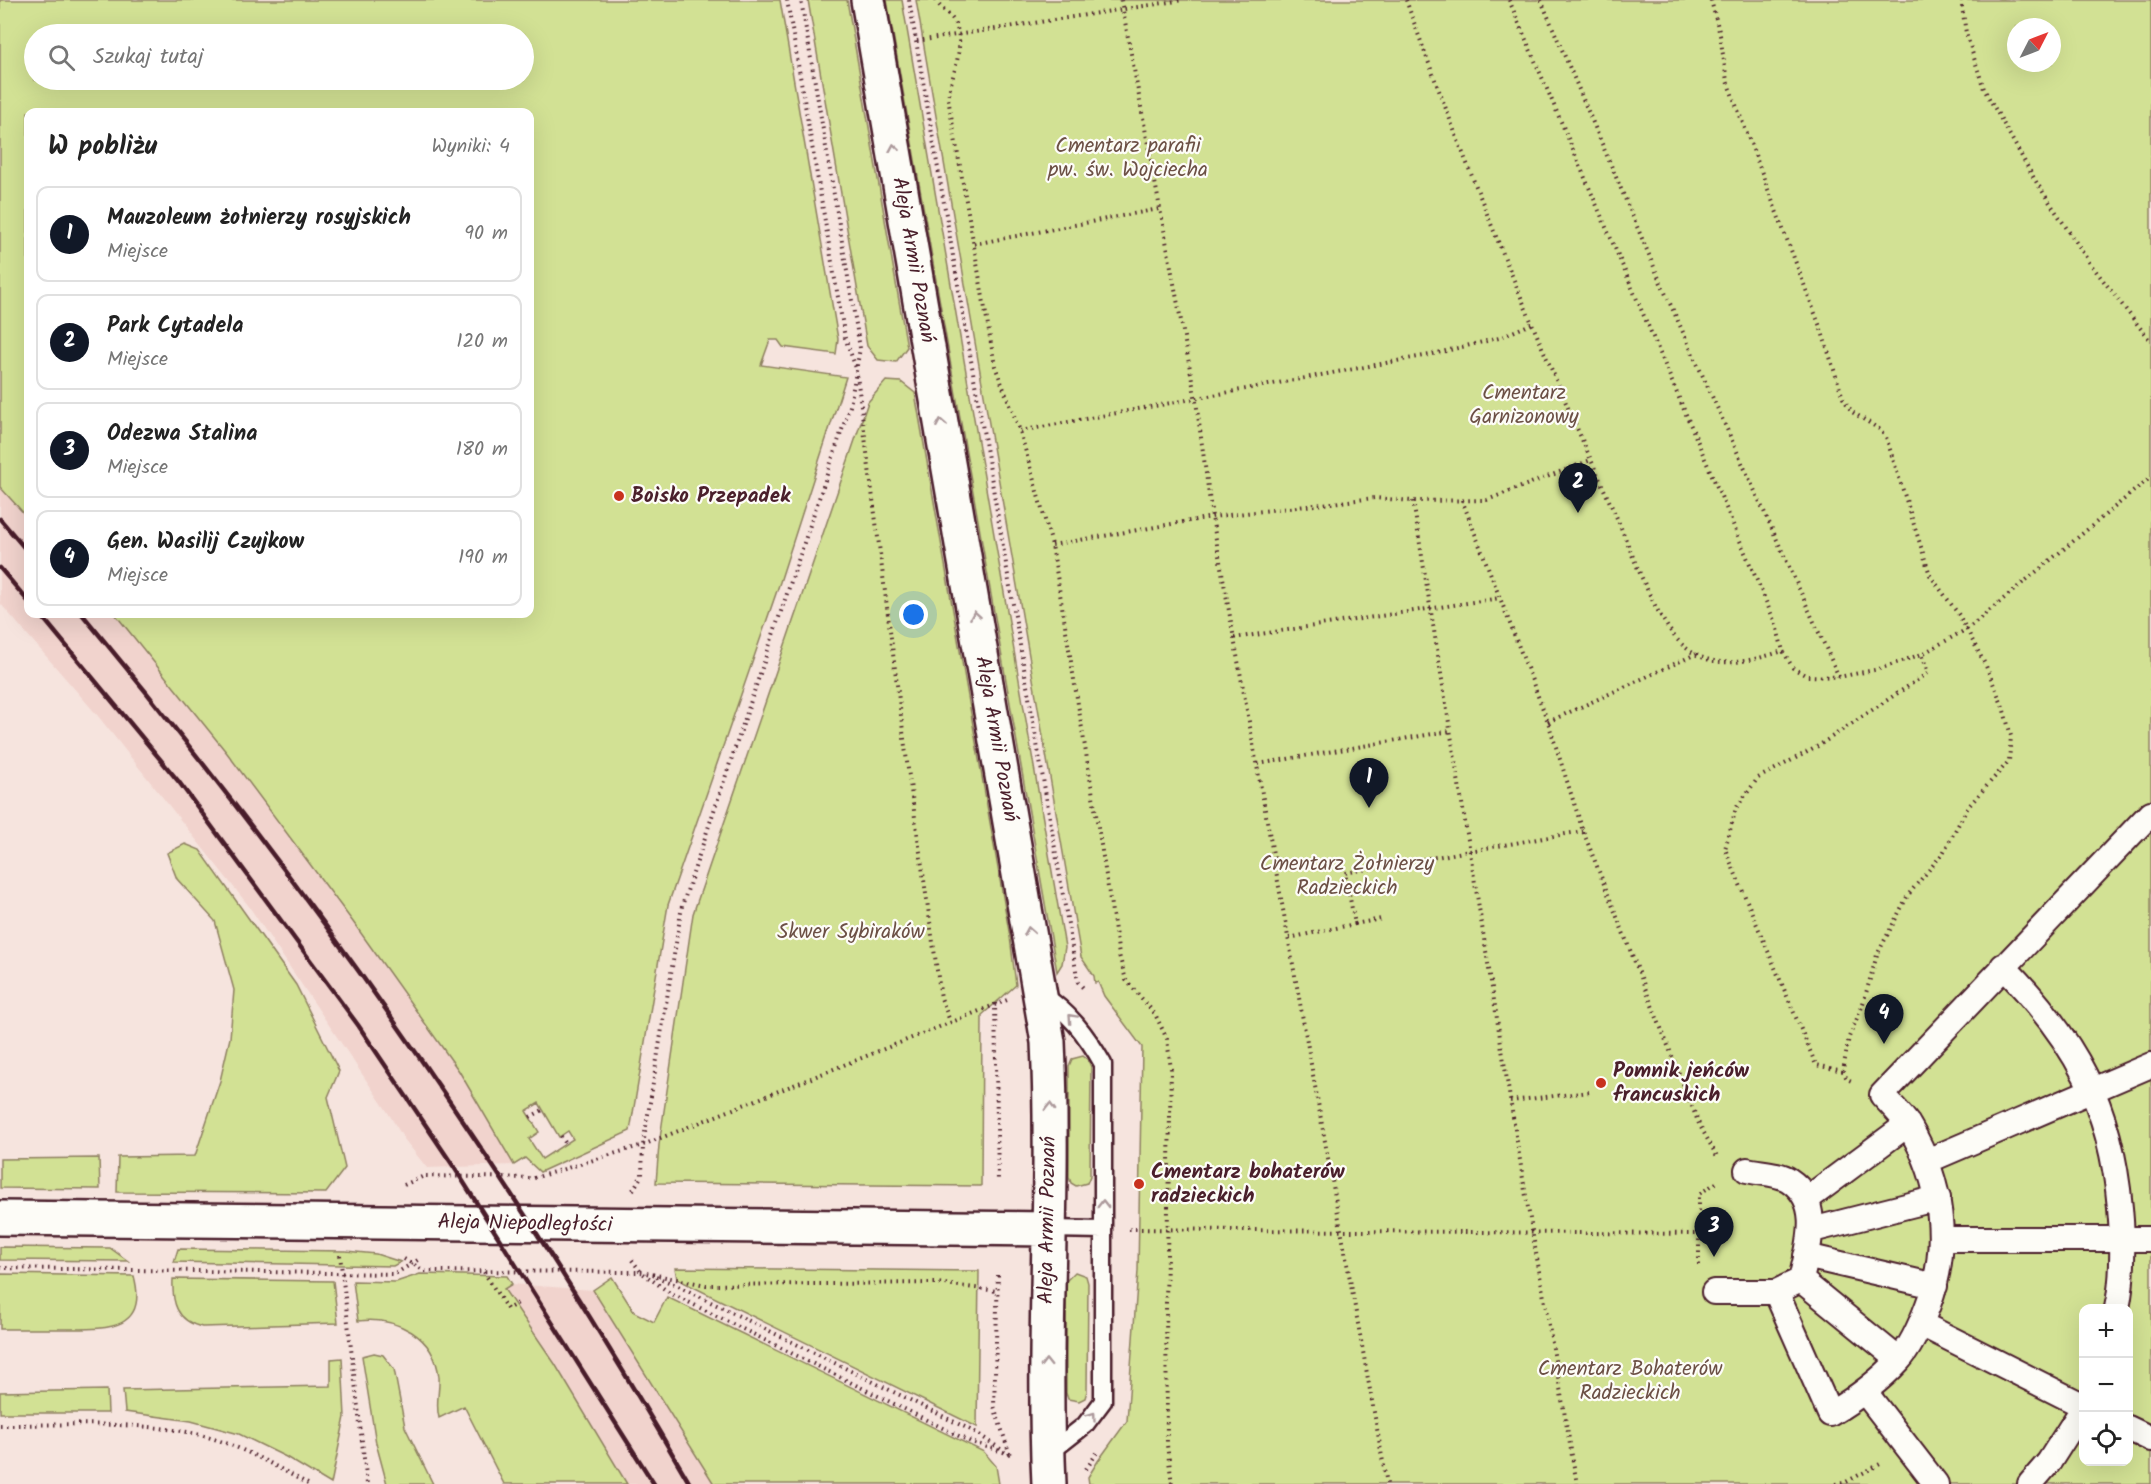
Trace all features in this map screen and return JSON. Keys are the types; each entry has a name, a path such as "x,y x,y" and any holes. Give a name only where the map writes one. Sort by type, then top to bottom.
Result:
{"street":[{"name":"Aleja Armii Poznań","path":"868,0 1048,1042 1050,1096 1046,1350 1048,1469"},
{"path":"1776,1292 1830,1414 1865,1392 1899,1360 1921,1324 1935,1286 1942,1239 1938,1198 1927,1161 1908,1124 1882,1095 2151,813"},
{"path":"2003,966 2037,1001 2070,1048 2094,1090 2110,1136 2118,1179 2123,1239 2117,1304"},
{"path":"1927,1161 2151,1065"},
{"path":"1807,1198 1908,1124"},
{"path":"1747,1170 1788,1179 1807,1198 1812,1230 1801,1280"},
{"path":"1812,1230 1938,1198"},
{"name":"Aleja Niepodległości","path":"0,1218 1049,1229"},
{"path":"1942,1239 2151,1239"},
{"path":"1806,1256 1935,1286"},
{"path":"1714,1292 1776,1292 1801,1280"},
{"path":"1801,1280 1899,1360"},
{"path":"1921,1324 2079,1403"},
{"path":"1865,1392 1936,1484"},
{"path":"2030,1484 2049,1462 2080,1412"},
{"path":"2133,1430 2151,1439"}],"lane":[{"path":"1040,993 1061,1007 1086,1034 1103,1064 1103,1401 1048,1469"},
{"path":"1049,1229 1102,1230"}],"path":[{"path":"787,0 844,338 856,368 907,762 941,998 950,1021"},
{"path":"642,1175 643,1145 682,906 850,406 860,348 801,0"},
{"path":"909,0 1078,982"},
{"path":"936,0 939,7 953,19 958,35 959,56 951,77 948,98 995,366 1020,431 1052,545 1119,955 1126,980 1155,1014 1167,1039 1171,1069 1167,1230 1167,1445 1172,1484"},
{"path":"1120,0 1196,401 1212,518 1343,1231 1387,1484"},
{"path":"916,42 1183,0"},
{"path":"1406,0 1444,109 1591,460 1665,623 1684,647 1705,659 1726,664 1784,651"},
{"path":"1509,0 1776,625 1792,668 1807,676 1839,677 1879,669 1922,654 1967,629 2151,477"},
{"path":"1541,0 1663,288 1839,677"},
{"path":"1711,0 1720,35 1726,81 1762,167 1822,332 1843,398 1852,412 1879,429 1886,437 1930,575 1967,629 2003,707 2011,736 2009,761 1968,807 1943,853 1908,895 1877,955 1863,1007 1849,1037 1843,1071 1847,1079 1882,1095"},
{"path":"1961,0 1966,33 1984,89 1995,110 2035,180 2089,262 2151,342"},
{"path":"974,244 1159,209"},
{"path":"1020,431 1196,401 1429,355 1499,338 1533,323"},
{"path":"1052,545 1212,518 1374,498 1413,501 1487,500 1591,460"},
{"path":"1462,500 1548,722 1583,831 1700,1124 1723,1167"},
{"path":"1413,501 1510,1101 1577,1484"},
{"path":"1234,638 1500,598"},
{"path":"1548,722 1696,654"},
{"path":"1843,1071 1816,1065 1725,849 1736,808 1758,778 1815,748 1928,673 1922,654"},
{"path":"1258,764 1450,731"},
{"path":"1354,924 1345,873 1583,831"},
{"path":"1289,938 1380,919"},
{"path":"396,1189 424,1176 534,1178 643,1145 995,1003 998,1182"},
{"path":"1510,1101 1590,1092"},
{"path":"530,1117 543,1110"},
{"path":"561,1136 566,1144"},
{"path":"1698,1261 1699,1194 1716,1182"},
{"path":"0,1268 395,1274 414,1265 459,1223"},
{"path":"1128,1229 1698,1234"},
{"path":"339,1246 367,1484"},
{"path":"484,1272 507,1309 520,1302"},
{"path":"641,1272 706,1285 918,1282 998,1291"},
{"path":"641,1272 674,1284 975,1432 1010,1456"},
{"path":"641,1272 670,1293 971,1442 1010,1456"},
{"path":"998,1275 994,1406 1011,1465"},
{"path":"0,1425 119,1425 189,1432 256,1454 308,1484"},
{"path":"1835,1484 1844,1483 1909,1449"}],"shaded area":[{"path":"0,487 24,514 24,618 118,618 227,753 353,922 459,1071 514,1165 427,1168 404,1139 248,905 98,716 0,603"},
{"path":"512,1284 593,1290 714,1484 627,1484 555,1364 503,1289"}],"green space":[{"path":"0,0 780,0 838,339 836,354 783,347 778,340 770,340 761,365 846,377 780,582 668,905 630,1131 540,1172 525,1158 514,1165 459,1071 353,922 227,753 118,618 534,618 534,108 24,108 24,514 0,487","holes":["539,1103 559,1137 568,1131 573,1139 542,1159 529,1139 539,1132 526,1111"]},
{"path":"808,0 847,0 907,347 896,362 878,360 867,346"},
{"path":"887,0 902,0 1065,947 1062,964 1057,972"},
{"path":"916,0 2151,0 2151,1484 1089,1484 1088,1477 1127,1421 1138,1271 1142,1047 1104,996 1098,982 1095,983 1094,976 1081,957"},
{"name":"Skwer Sybiraków","path":"886,381 901,382 915,393 1010,937 1016,985 982,1015 981,1186 656,1183 659,1145 693,914 868,402"},
{"path":"185,844 200,850 296,985 339,1071 328,1097 345,1168 326,1193 117,1192 118,1157 195,1156 220,1081 230,1038 234,990 215,921 177,879 167,853"},
{"path":"1083,1056 1091,1067 1090,1176 1087,1183 1076,1186 1071,1183 1069,1177 1069,1066 1072,1059"},
{"path":"99,1158 100,1189 0,1188 0,1159"},
{"path":"0,1247 110,1248 128,1261 0,1260"},
{"path":"178,1249 346,1251 376,1254 401,1262 393,1266 174,1262"},
{"path":"675,1268 979,1271 977,1427 677,1279"},
{"path":"1075,1272 1086,1276 1088,1283 1087,1391 1085,1398 1079,1401 1068,1399 1066,1393 1066,1281"},
{"path":"0,1274 134,1276 137,1294 135,1308 120,1324 108,1327 0,1329"},
{"path":"420,1274 507,1276 512,1284 504,1289 555,1364 627,1484 504,1484 464,1406 439,1418 437,1407 439,1377 436,1363 422,1340 399,1326 386,1322 358,1321 353,1281 396,1282"},
{"path":"612,1277 634,1312 654,1322 667,1297 984,1452 996,1466 999,1484 714,1484 593,1290"},
{"path":"173,1279 333,1281 338,1323 202,1327 186,1320 177,1309 173,1295"},
{"path":"374,1353 383,1355 394,1369 405,1427 433,1484 387,1484 376,1443 362,1356"},
{"path":"342,1358 345,1417 331,1484 286,1457 239,1434 191,1421 125,1412 123,1390 331,1386 331,1359"},
{"path":"107,1390 108,1413 0,1413 0,1392"}],"railway":[{"path":"0,519 24,547"},
{"path":"0,568 24,596"},
{"path":"43,618 179,782 358,1025 454,1167 654,1484"},
{"path":"85,618 248,822 404,1036 552,1257 690,1484"}],"place":[{"name":"Boisko Przepadek","path":"619,496"},
{"name":"Park Cytadela","path":"1578,513"},
{"name":"Mauzoleum żołnierzy rosyjskich","path":"1369,808"},
{"name":"Gen. Wasilij Czujkow","path":"1884,1044"},
{"name":"Pomnik jeńców francuskich","path":"1601,1083"},
{"name":"Cmentarz bohaterów radzieckich","path":"1139,1184"},
{"name":"Odezwa Stalina","path":"1714,1257"}],"park label":[{"name":"Cmentarz parafii pw. św. Wojciecha","path":"1128,158"},
{"name":"Cmentarz Garnizonowy","path":"1524,405"},
{"name":"Cmentarz Żołnierzy Radzieckich","path":"1347,876"},
{"name":"Cmentarz Bohaterów Radzieckich","path":"1630,1381"}]}
